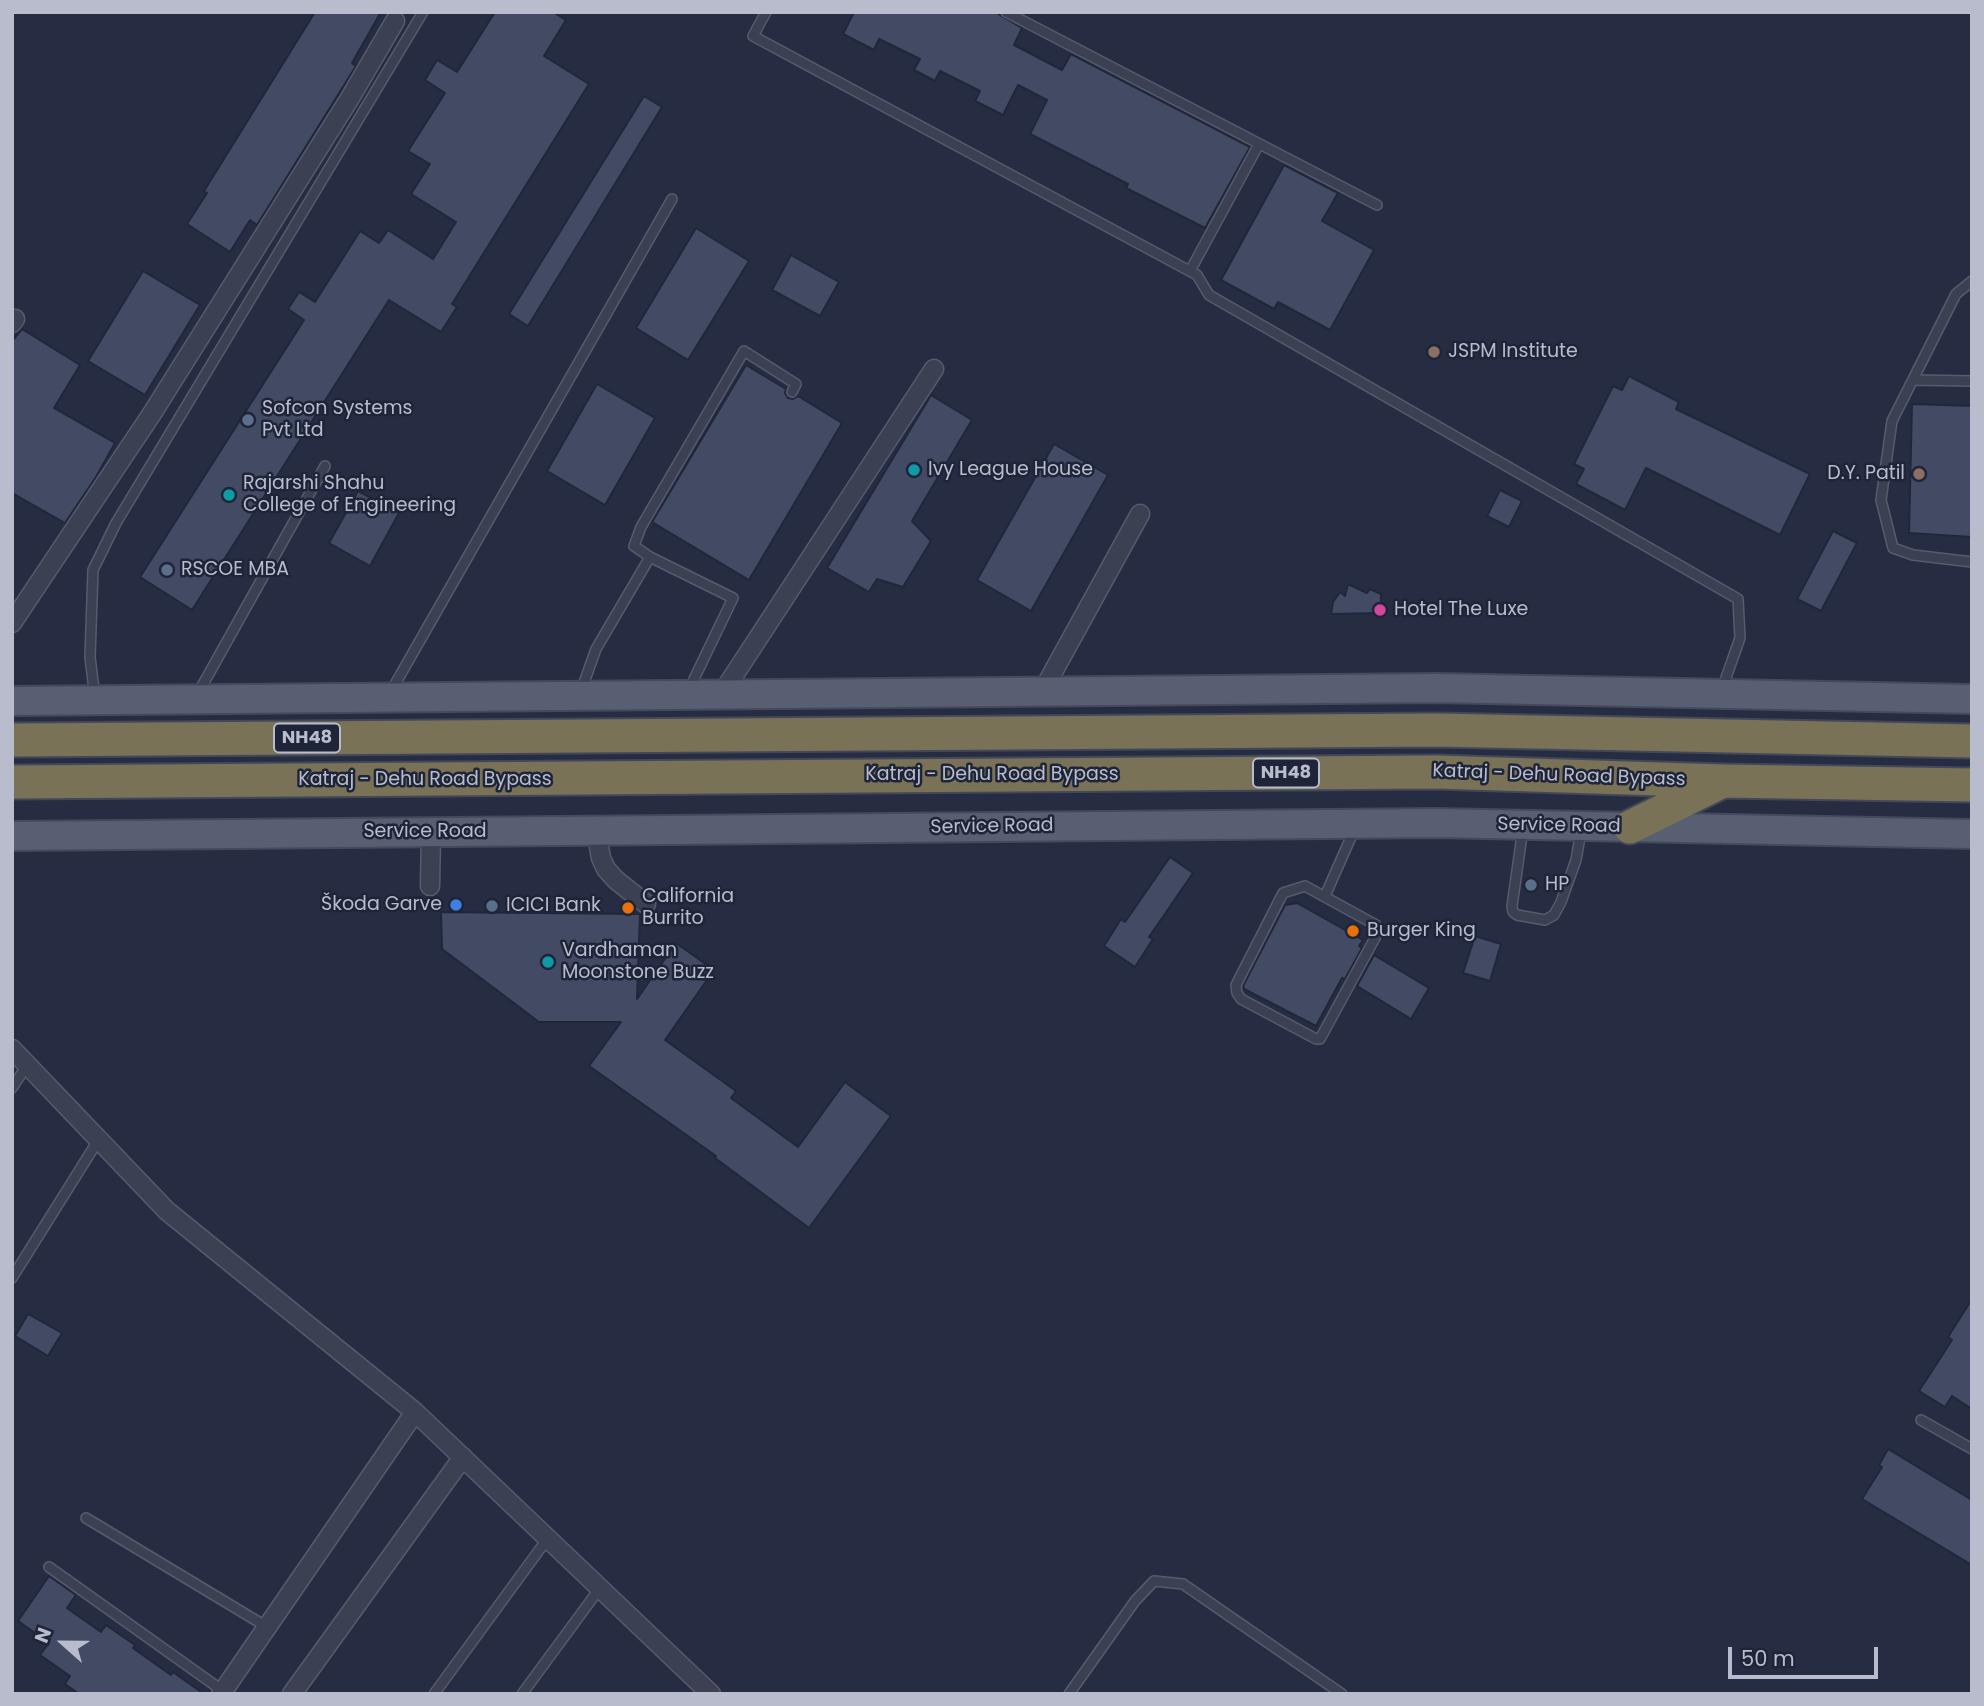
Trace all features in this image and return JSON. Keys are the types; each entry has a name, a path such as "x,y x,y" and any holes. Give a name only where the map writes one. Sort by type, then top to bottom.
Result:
{"highway":[{"name":"NH48","path":"12,740 1437,730 1972,741"},
{"name":"Katraj - Dehu Road Bypass","path":"12,782 1423,772 1972,785"},
{"path":"1630,827 1723,781"}],"main road":[{"path":"12,701 1437,688 1972,699"},
{"name":"Service Road","path":"12,836 1357,824 1972,834"}],"street":[{"path":"12,623 160,400 395,21"},
{"path":"710,695 934,369"},
{"path":"1042,692 1140,514"},
{"path":"596,831 606,869 646,904"},
{"path":"430,886 431,832"},
{"path":"12,1049 167,1211 415,1412 711,1694"},
{"path":"222,1693 415,1412"},
{"path":"292,1694 463,1457"}],"lane":[{"path":"96,700 90,657 93,570 116,523 423,12"},
{"path":"766,12 753,36 1197,275 1209,295 1738,599 1740,638 1720,694"},
{"path":"1006,12 1377,205"},
{"path":"1190,271 1259,144"},
{"path":"387,698 672,200"},
{"path":"1972,281 1956,294 1892,421 1881,500 1893,548 1913,555 1972,562"},
{"path":"710,695 694,679 733,598 650,557 634,546 641,527 744,351 796,384 792,392"},
{"path":"1913,380 1972,381"},
{"path":"194,699 325,466"},
{"path":"579,696 596,649 650,557"},
{"path":"1325,896 1357,824"},
{"path":"1523,825 1513,912 1545,919 1554,915 1561,902 1576,859 1582,826"},
{"path":"1305,886 1325,896 1376,925 1377,931 1376,938 1320,1039 1317,1039 1241,999 1236,985 1283,893 1305,886"},
{"path":"12,1088 28,1063"},
{"path":"12,1278 99,1139"},
{"path":"1921,1420 1972,1449"},
{"path":"86,1518 267,1627"},
{"path":"433,1694 548,1538"},
{"path":"49,1567 222,1693"},
{"path":"1069,1694 1135,1601 1154,1581 1183,1584 1342,1694"},
{"path":"522,1694 600,1588"}],"building":[{"path":"315,12 381,12 352,63 356,66 257,225 250,220 230,252 187,224 207,193 204,191"},
{"path":"495,12 553,12 566,20 544,56 589,84 452,304 457,307 441,332 389,300 192,610 140,577 304,320 288,309 299,292 315,302 360,231 379,243 388,230 433,259 456,222 411,194 430,164 408,151 445,93 425,80 437,60 457,72"},
{"path":"854,12 995,12 1022,28 1014,45 1062,70 1071,54 1250,147 1205,228 1126,188 1128,184 1030,134 1047,100 1018,85 1003,115 975,101 980,91 940,71 935,81 914,70 920,59 879,39 874,50 843,34"},
{"path":"644,96 662,107 528,326 509,314"},
{"path":"1284,165 1338,193 1322,221 1374,250 1330,330 1278,302 1274,309 1221,280"},
{"path":"696,228 749,261 688,360 636,328"},
{"path":"791,255 839,282 820,316 772,290"},
{"path":"143,271 200,305 145,395 88,361"},
{"path":"22,329 80,365 54,408 115,443 65,523 12,493 12,341"},
{"path":"746,365 786,389 788,398 798,396 842,423 749,580 652,522"},
{"path":"1629,376 1679,402 1676,409 1810,474 1780,535 1646,468 1625,510 1576,484 1584,469 1574,464 1613,386 1622,390"},
{"path":"597,384 655,418 605,505 547,471"},
{"name":"Ivy League House","path":"931,395 972,420 912,521 931,541 903,587 877,579 869,592 827,568"},
{"path":"1912,404 1972,406 1972,537 1909,533"},
{"path":"1054,444 1108,475 1031,611 977,580"},
{"path":"1500,490 1522,501 1509,527 1487,516"},
{"path":"358,491 399,513 370,566 329,543"},
{"path":"1833,531 1857,543 1821,611 1797,599"},
{"path":"1348,584 1367,593 1370,589 1381,594 1381,613 1331,614 1333,602 1340,592 1345,596"},
{"path":"1170,857 1193,873 1149,937 1153,939 1135,967 1104,946 1121,919 1125,922"},
{"path":"1297,903 1363,940 1359,946 1362,948 1316,1026 1244,989 1243,986 1285,905"},
{"path":"441,912 640,914 637,999 676,943 714,970 665,1040 736,1091 731,1098 798,1147 845,1082 891,1116 809,1228 715,1158 716,1156 589,1066 621,1022 539,1022 442,949"},
{"path":"1475,936 1501,944 1490,981 1463,973"},
{"path":"1374,955 1429,988 1411,1019 1357,986"},
{"path":"1972,1299 1972,1409 1952,1396 1945,1407 1919,1391 1952,1340 1948,1337"},
{"path":"28,1314 62,1333 48,1356 15,1336"},
{"path":"1888,1449 1972,1500 1972,1565 1862,1499 1882,1467 1879,1465"},
{"path":"49,1576 76,1595 67,1608 101,1632 106,1625 171,1675 173,1672 204,1694 79,1694 65,1684 70,1676 40,1655 49,1643 18,1621"}],"place":[{"name":"JSPM Institute","path":"1434,352"},
{"name":"Sofcon Systems Pvt Ltd","path":"248,420"},
{"name":"Ivy League House","path":"914,470"},
{"name":"D.Y. Patil","path":"1919,474"},
{"name":"Rajarshi Shahu College of Engineering","path":"229,495"},
{"name":"RSCOE MBA","path":"167,570"},
{"name":"Hotel The Luxe","path":"1380,610"},
{"name":"HP","path":"1531,885"},
{"name":"Škoda Garve","path":"456,905"},
{"name":"ICICI Bank","path":"492,906"},
{"name":"California Burrito","path":"628,908"},
{"name":"Burger King","path":"1353,931"},
{"name":"Vardhaman Moonstone Buzz","path":"548,962"}]}
